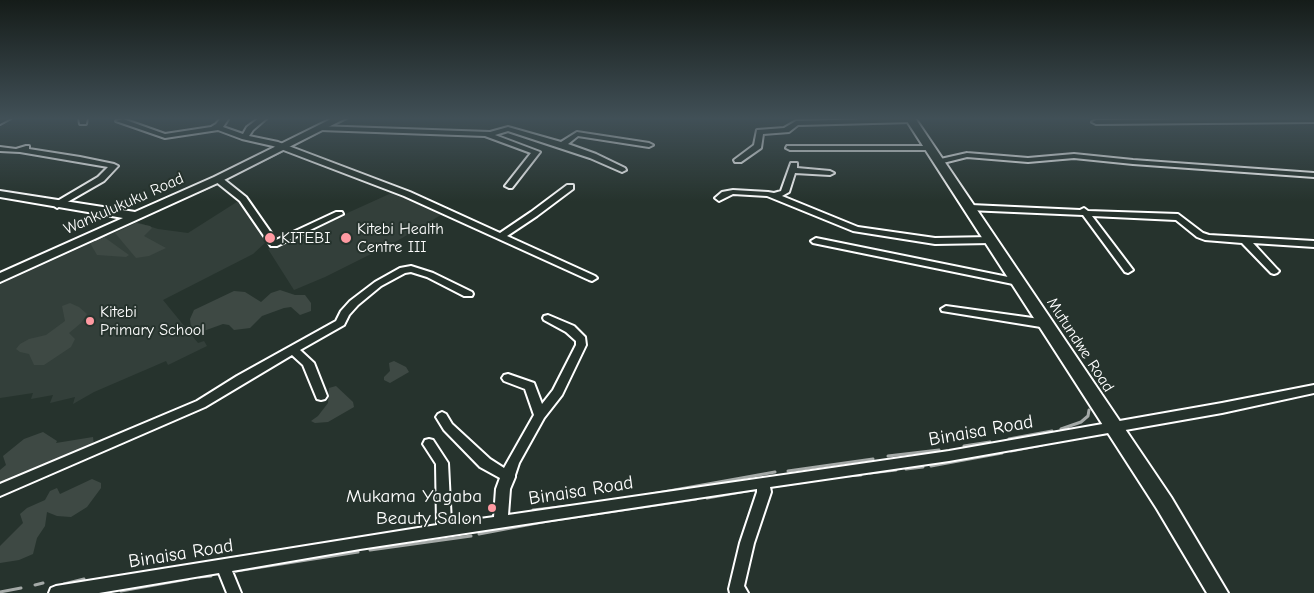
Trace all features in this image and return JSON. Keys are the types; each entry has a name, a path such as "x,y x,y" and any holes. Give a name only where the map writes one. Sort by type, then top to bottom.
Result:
{"main road":[{"name":"Wankulukuku Road","path":"0,278 218,179 285,146"},
{"name":"Mutundwe Road","path":"930,148 971,208 1111,426 1164,503 1218,593"},
{"path":"0,194 57,205 136,216"}],"street":[{"path":"277,146 407,194 592,278"},
{"path":"508,186 536,152 518,146"},
{"path":"564,146 622,170"},
{"path":"738,160 758,146"},
{"path":"19,150 28,147"},
{"path":"790,148 930,148"},
{"path":"0,149 80,159 114,166 101,178 57,205"},
{"path":"940,162 967,155 1028,160 1074,156 1314,175"},
{"path":"719,198 733,192 775,196 785,192 793,167 830,173"},
{"path":"218,179 243,199 274,244 339,214"},
{"path":"499,237 570,187"},
{"path":"775,196 780,200 816,212 856,229 935,241 991,240"},
{"path":"971,208 1084,211 1178,217 1200,235 1208,238 1314,244"},
{"path":"1084,211 1128,270"},
{"path":"1245,240 1274,271"},
{"path":"816,241 1018,282"},
{"path":"0,490 186,411 340,323 345,313 354,303 378,284 403,270 411,268 430,275 468,294"},
{"path":"946,309 1046,324"},
{"path":"500,523 503,489 513,462 540,415 558,392 581,345 581,340 570,329 548,318"},
{"path":"293,350 308,363 321,396"},
{"path":"508,378 530,386 540,415"},
{"name":"Binaisa Road","path":"56,593 763,482 949,456 1203,411 1314,389"},
{"path":"442,417 448,427 485,463 509,477"},
{"path":"429,444 442,462 444,531"},
{"path":"737,592 747,543 764,492 763,482"},
{"path":"223,566 234,593"}],"shaded area":[{"name":"Kitebi Health Centre III","path":"396,191 446,212 397,241 325,277 294,290 268,249"},
{"name":"Kitebi Primary School","path":"240,200 249,211 266,242 253,254 163,300 198,343 204,341 207,346 168,365 166,361 94,392 73,404 75,397 50,403 53,395 31,399 33,393 0,398 0,284 136,222 158,229 188,233"},
{"path":"136,223 150,226 152,228 144,236 166,248 149,256 136,258 115,233"},
{"path":"104,237 129,255 126,257 97,255 90,243"},
{"path":"280,290 295,295 305,295 311,303 311,311 300,315 291,307 284,308 262,316 250,328 234,330 229,325 223,324 198,333 191,328 190,319 194,310 234,291 245,292 261,302 271,293"},
{"path":"70,303 79,307 87,314 81,323 69,333 75,339 71,347 44,365 34,365 29,354 16,349 20,344 29,339 46,335 65,321 62,306"},
{"path":"394,361 406,367 409,372 390,383 384,380 384,377 390,371 389,363"},
{"path":"336,386 353,402 354,407 328,422 315,423 311,421 318,416 328,403 329,388"},
{"path":"43,432 57,441 56,443 93,437 94,446 0,486 0,470 6,465 3,456 24,439"},
{"path":"92,479 101,483 101,488 87,507 71,517 57,516 47,512 45,526 37,538 33,554 19,560 0,563 0,546 23,523 20,514 27,508 45,500 50,491 57,488 60,494"}],"waterway":[{"path":"289,148 293,146"},
{"path":"226,179 283,151"},
{"path":"197,193 219,183"},
{"path":"160,209 176,202"},
{"path":"150,214 156,211"},
{"path":"113,231 148,215"},
{"path":"95,240 107,234"},
{"path":"0,282 97,238"},
{"path":"1061,429 1081,422 1088,416 1089,410"},
{"path":"1009,439 1052,431"},
{"path":"964,446 990,442"},
{"path":"1011,451 1042,445"},
{"path":"888,456 939,450"},
{"path":"931,466 1002,453"},
{"path":"788,471 873,459"},
{"path":"906,469 923,467"},
{"path":"870,473 896,470"},
{"path":"641,496 775,472"},
{"path":"843,476 861,475"},
{"path":"770,487 811,481"},
{"path":"707,498 758,489"},
{"path":"479,534 548,521 696,499"},
{"path":"533,510 569,506"},
{"path":"370,550 471,536"},
{"path":"236,571 358,552"},
{"path":"199,577 211,576"},
{"path":"64,584 84,579"},
{"path":"121,591 188,579"},
{"path":"35,585 43,583"},
{"path":"0,592 21,588"}],"place":[{"name":"KITEBI","path":"270,238"},
{"name":"Kitebi Health Centre III","path":"346,238"},
{"name":"Kitebi Primary School","path":"90,321"},
{"name":"Mukama Yagaba Beauty Salon","path":"492,508"}]}
